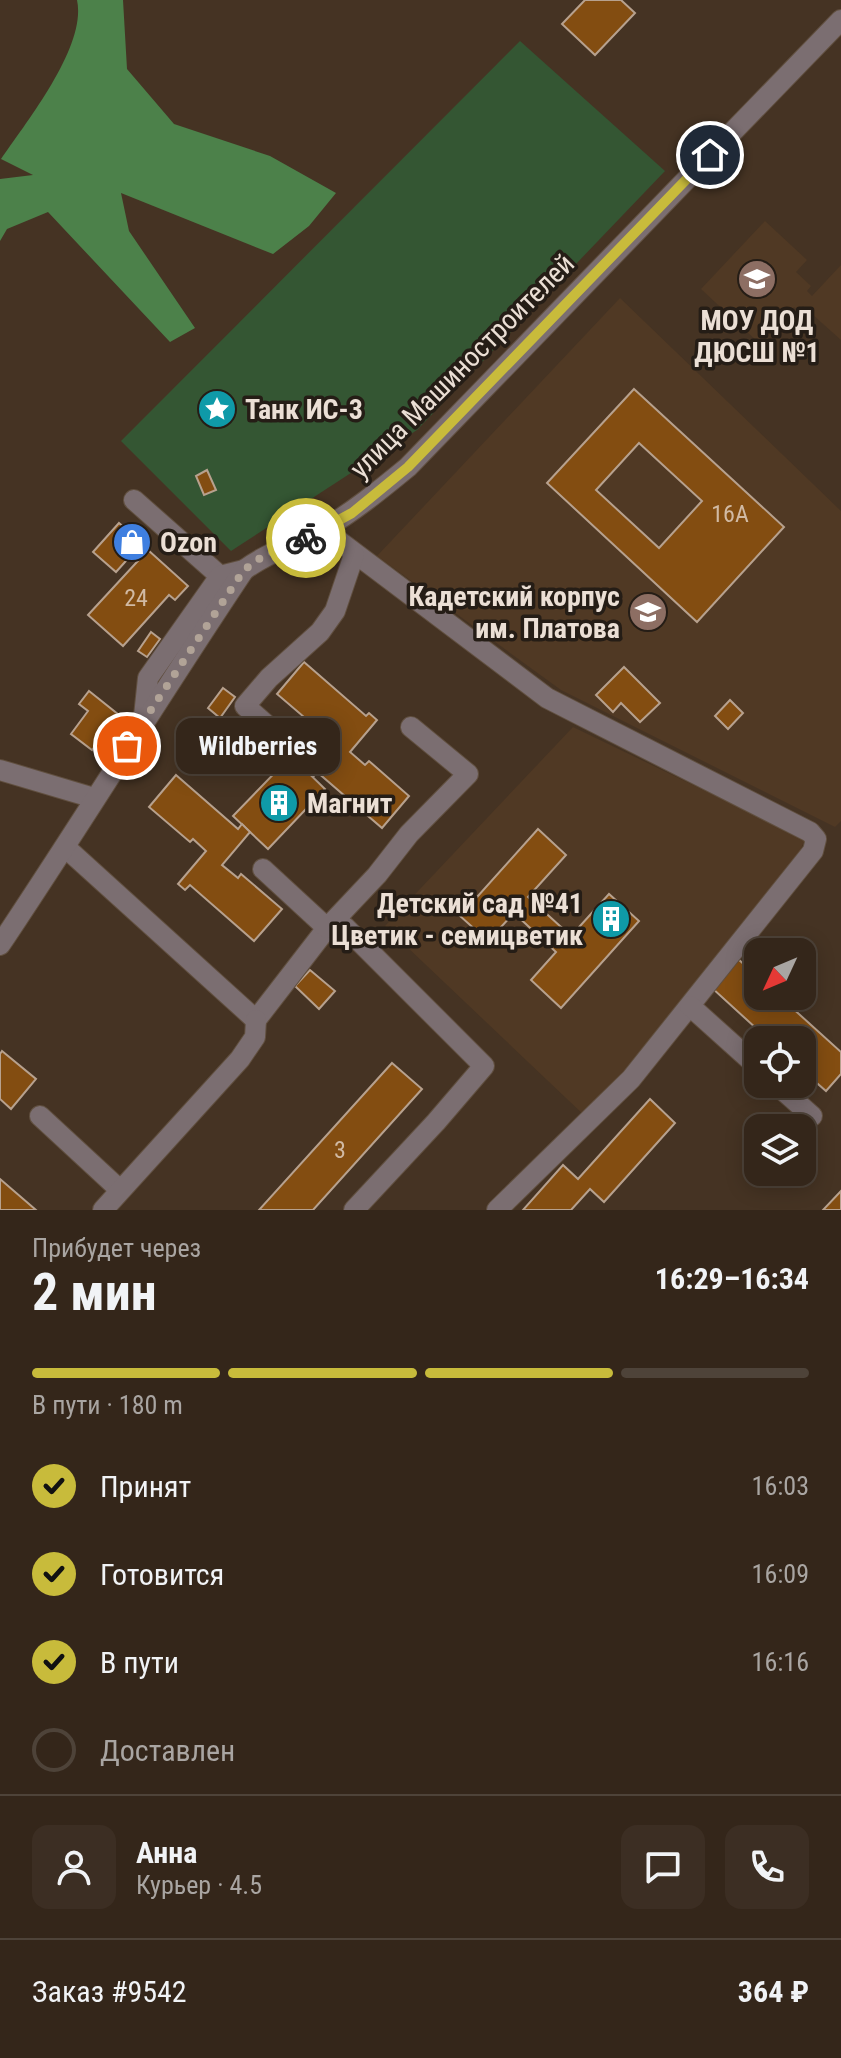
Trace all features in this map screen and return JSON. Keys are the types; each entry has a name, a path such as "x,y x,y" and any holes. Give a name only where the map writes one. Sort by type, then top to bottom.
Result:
{"street":[{"name":"улица Машиностроителей","path":"0,945 244,570 263,556 297,543 352,513 408,467 841,20"},
{"path":"134,500 220,576"},
{"path":"323,529 547,698 810,832 816,839 813,851 631,1079 497,1210"},
{"path":"287,743 245,706 269,678 320,632 335,611 354,555"},
{"path":"144,720 148,678 220,576 244,570"},
{"path":"103,1210 240,1059 255,1037 256,1020 327,928 377,875 409,834 468,774 411,727"},
{"path":"0,770 94,798"},
{"path":"65,847 256,1020"},
{"path":"263,869 327,928 345,927 484,1066 354,1210"},
{"path":"690,1006 744,1054"},
{"path":"792,1098 810,1114"},
{"path":"40,1116 119,1189"}],"shaded area":[{"name":"МОУ ДОД ДЮСШ №1","path":"765,221 807,260 796,272 811,286 807,291 812,296 841,265 841,340 803,306 799,311 794,307 760,344 701,289"},
{"name":"Кадетский корпус им. Платова","path":"620,298 841,511 841,821 835,827 561,690 377,556"},
{"path":"573,727 805,839 796,861 586,1117 385,926"}],"green space":[{"path":"77,0 123,0 127,69 174,124 270,156 336,193 309,226 273,254 121,193 129,231 195,328 170,342 48,212 7,229 0,241 0,179 33,175 1,159 64,61 78,18"},
{"path":"520,41 665,171 417,430 231,551 121,441"}],"building":[{"path":"585,0 621,0 635,13 595,55 562,24"},
{"path":"634,389 784,527 697,622 547,483","holes":["639,443 702,501 659,548 596,490"]},
{"path":"207,470 216,490 204,495 196,476"},
{"path":"119,523 142,543 116,572 93,552"},
{"path":"148,550 188,586 175,600 169,595 123,646 88,615"},
{"path":"151,632 160,639 147,657 138,651"},
{"path":"304,662 366,716 369,713 377,720 350,752 365,765 369,761 409,796 382,828 317,772 313,777 306,771 334,738 320,726 318,729 277,694"},
{"path":"624,667 660,703 640,722 621,703 613,712 596,695"},
{"path":"223,688 235,697 220,718 208,708"},
{"path":"89,691 119,715 92,750 71,734 88,711 79,704"},
{"path":"730,700 743,713 728,729 715,716"},
{"name":"Магнит","path":"291,756 325,789 268,849 233,816"},
{"path":"176,775 238,829 242,824 250,832 222,865 238,878 241,874 282,909 254,941 190,885 185,890 178,884 206,851 193,839 190,842 149,807"},
{"name":"Детский сад №41 Цветик - семицветик","path":"538,829 566,855 528,897 571,936 609,894 639,921 561,1008 531,980 556,952 514,913 488,941 460,916"},
{"path":"738,959 744,964 744,1010 794,1010 812,1026 754,1026 712,988"},
{"path":"310,970 335,991 319,1009 295,986"},
{"path":"816,1029 841,1052 841,1074 826,1091 816,1082"},
{"path":"2,1051 36,1079 11,1109 0,1099"},
{"path":"392,1063 422,1089 313,1210 259,1210"},
{"path":"650,1099 675,1123 604,1202 590,1189 571,1210 523,1210 563,1165 578,1179"},
{"path":"0,1179 36,1210 0,1210"},
{"path":"841,1191 841,1210 823,1210"}],"way so far":[{"path":"127,746 244,570 263,556 306,538"}],"place":[{"name":"МОУ ДОД ДЮСШ №1","path":"757,279"},
{"name":"Танк ИС-3","path":"217,409"},
{"name":"Ozon","path":"132,542"},
{"name":"Кадетский корпус им. Платова","path":"648,612"},
{"name":"Wildberries","path":"127,746"},
{"name":"Магнит","path":"279,803"},
{"name":"Детский сад №41 Цветик - семицветик","path":"611,919"}],"route":[{"path":"306,538 352,513 408,467 710,155"}]}
